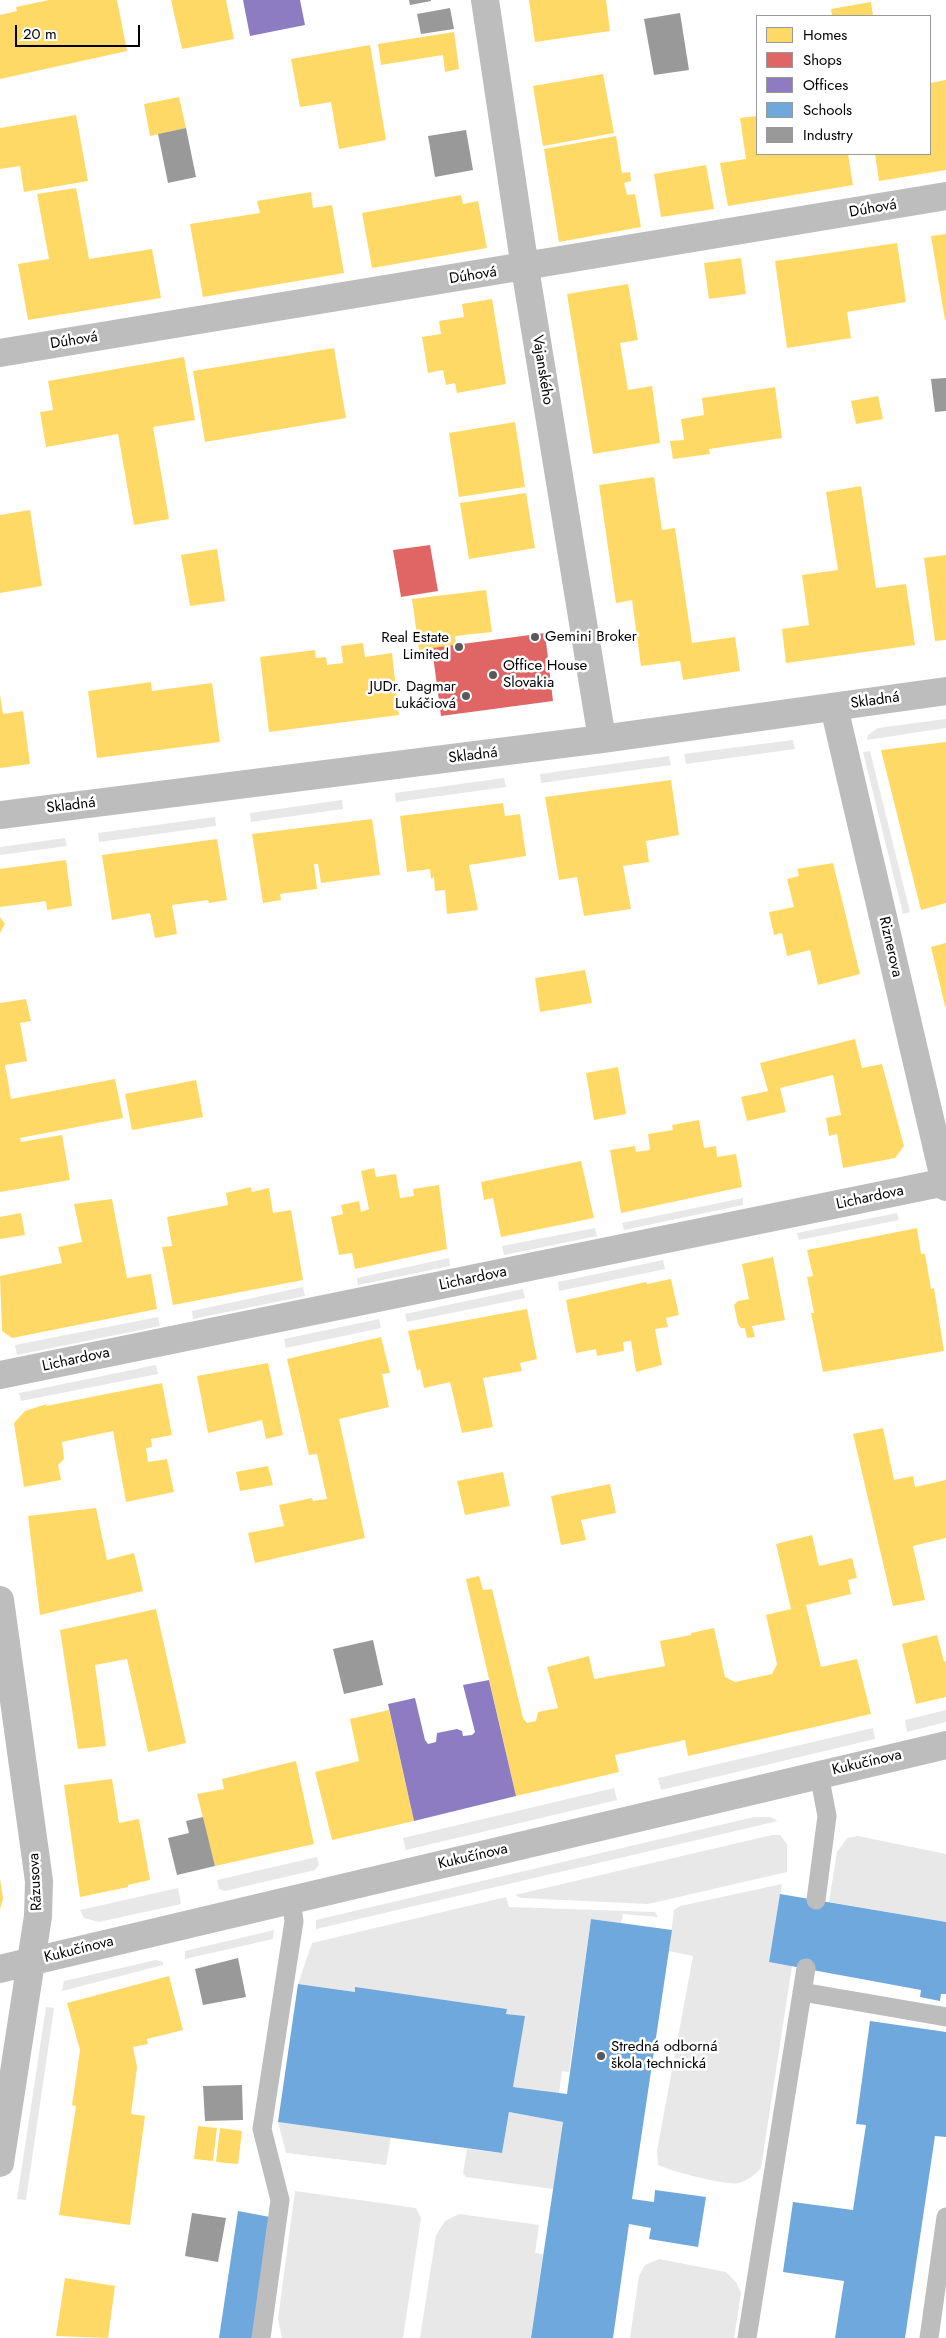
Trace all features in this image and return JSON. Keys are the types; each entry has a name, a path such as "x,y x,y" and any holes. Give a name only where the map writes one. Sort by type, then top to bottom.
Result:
{"street":[{"name":"Vajanského","path":"485,0 525,268 602,739"},
{"name":"Dúhová","path":"0,354 525,268 946,196"},
{"name":"Skladná","path":"0,815 602,739 946,691"},
{"name":"Riznerova","path":"834,707 946,1184"},
{"name":"Lichardova","path":"0,1375 946,1184"},
{"name":"Rázusova","path":"0,1600 38,1881 38,1916 0,2163"},
{"name":"Kukučínova","path":"0,1969 946,1745"}],"lane":[{"path":"816,1900 827,1816 819,1774"},
{"path":"261,2338 280,2200 262,2129 294,1921 291,1900"},
{"path":"747,2338 806,1968"},
{"path":"802,1992 946,2017"},
{"path":"929,2338 946,2217"}],"shaded area":[{"path":"946,719 946,728 867,740 868,735 878,728"},
{"path":"793,740 795,749 686,764 684,754"},
{"path":"870,751 910,912 903,914 863,752"},
{"path":"669,756 671,765 541,783 540,774"},
{"path":"504,778 506,787 396,802 395,793"},
{"path":"342,800 343,809 251,822 250,813"},
{"path":"215,817 216,826 99,842 98,833"},
{"path":"65,838 67,846 0,855 0,847"},
{"path":"743,1198 743,1205 624,1230 622,1223"},
{"path":"897,1213 899,1220 799,1240 797,1233"},
{"path":"595,1228 597,1236 504,1255 502,1246"},
{"path":"449,1258 450,1266 358,1285 357,1278"},
{"path":"663,1260 665,1269 559,1291 558,1282"},
{"path":"303,1287 305,1296 193,1319 192,1311"},
{"path":"523,1289 525,1298 407,1322 405,1314"},
{"path":"158,1317 160,1326 17,1355 15,1345"},
{"path":"379,1319 381,1328 286,1348 284,1339"},
{"path":"156,1365 158,1374 21,1401 19,1393"},
{"path":"946,1710 946,1722 907,1732 905,1720"},
{"path":"873,1728 875,1739 661,1790 658,1778"},
{"path":"614,1788 617,1800 406,1850 403,1838"},
{"path":"754,1817 770,1817 778,1821 316,1929 316,1920"},
{"path":"772,1835 780,1835 787,1844 787,1872 648,1904 521,1898 515,1895"},
{"path":"858,1836 946,1854 946,1922 829,1902 837,1852 847,1838"},
{"path":"317,1857 319,1865 315,1870 225,1891 219,1889 217,1880"},
{"path":"782,1884 769,1962 792,1966 761,2168 745,2180 739,2183 732,2183 698,2177 658,2165 657,2151 693,1956 669,1951 674,1910 680,1906"},
{"path":"178,1888 181,1904 99,1922 84,1918 80,1910"},
{"path":"506,1897 509,1907 655,1912 658,1917 623,1914 621,1923 591,1919 569,2072 562,2071 559,2093 513,2087 524,2016 506,2014 507,2009 355,1988 355,1992 298,1984 312,1943"},
{"path":"274,1930 273,1939 185,1959 185,1951"},
{"path":"156,1960 163,1962 163,1965 62,1991 64,1981"},
{"path":"46,2007 54,2008 26,2200 17,2199"},
{"path":"509,2112 563,2122 553,2189 466,2177 463,2173 467,2149 502,2153"},
{"path":"278,2122 391,2137 386,2165 286,2153"},
{"path":"295,2191 416,2208 421,2218 403,2338 282,2338 278,2319"},
{"path":"459,2214 539,2225 535,2253 543,2254 531,2338 420,2338 436,2235 445,2221"},
{"path":"659,2259 726,2272 736,2282 741,2293 734,2338 630,2338 639,2276 645,2265"}],"building: Homes":[{"path":"49,0 117,0 127,51 0,79 0,15 17,11 16,7"},
{"path":"171,0 226,0 234,39 182,49"},
{"path":"529,0 606,0 610,31 535,42"},
{"path":"871,2 873,15 832,15 831,9"},
{"path":"454,32 459,69 445,72 443,55 381,65 378,44"},
{"path":"370,45 386,140 339,149 331,102 300,107 291,59"},
{"path":"603,74 614,133 543,146 533,86"},
{"path":"946,80 946,170 879,181 875,155 931,155 931,83"},
{"path":"179,97 186,128 150,136 144,104"},
{"path":"76,115 88,181 24,192 20,166 0,169 0,128"},
{"path":"756,116 756,155 848,155 853,185 728,206 720,163 746,159 740,118"},
{"path":"616,136 622,173 630,172 631,181 624,183 627,195 635,194 641,227 559,242 544,149"},
{"path":"706,165 714,209 661,217 654,174"},
{"path":"76,188 89,259 152,249 161,298 28,320 18,264 49,259 37,194"},
{"path":"311,192 313,208 332,205 344,273 203,297 190,224 260,213 257,201"},
{"path":"461,195 463,204 478,201 487,248 372,268 362,213"},
{"path":"946,234 946,320 945,320 931,236"},
{"path":"897,243 906,302 847,312 851,338 787,348 775,261"},
{"path":"741,258 746,294 709,299 704,263"},
{"path":"628,284 638,340 620,343 628,390 652,386 660,443 593,454 567,294"},
{"path":"492,299 506,384 457,393 455,383 446,385 443,370 428,373 422,337 441,334 439,321 464,317 462,304"},
{"path":"334,348 346,418 205,442 193,371"},
{"path":"184,357 195,420 153,427 169,519 134,525 118,434 46,447 40,412 53,410 48,381"},
{"path":"775,387 782,438 709,449 710,454 673,459 670,441 684,440 681,419 704,415 702,398"},
{"path":"878,396 883,419 856,424 851,401"},
{"path":"515,422 525,487 459,497 449,433"},
{"path":"654,477 662,530 675,528 692,643 735,637 740,671 683,680 680,661 641,666 632,600 616,603 599,485"},
{"path":"861,486 876,588 906,584 915,645 786,663 782,629 809,625 802,575 838,570 826,492"},
{"path":"526,493 535,548 469,559 460,503"},
{"path":"30,510 42,586 0,593 0,515"},
{"path":"217,549 225,601 190,606 181,555"},
{"path":"946,555 946,640 935,641 924,558"},
{"path":"486,590 492,632 455,636 456,645 419,650 412,599"},
{"path":"363,643 365,657 392,653 399,715 269,732 260,657 315,650 316,658 326,657 327,665 343,663 341,646"},
{"path":"151,682 152,691 212,683 220,742 97,758 88,691"},
{"path":"0,695 3,714 23,711 30,764 0,768"},
{"path":"946,742 946,903 921,910 881,750"},
{"path":"671,780 679,835 646,841 649,862 623,866 631,909 584,916 577,877 559,880 545,797"},
{"path":"503,803 505,816 520,814 526,856 469,865 478,910 447,914 445,890 435,891 434,877 431,879 430,869 407,872 400,816"},
{"path":"372,819 380,875 321,883 318,864 314,864 317,889 280,894 281,900 263,903 252,834"},
{"path":"217,839 227,900 209,903 208,900 172,905 177,934 155,938 150,913 112,920 102,855"},
{"path":"66,860 72,906 47,910 46,901 0,907 0,869"},
{"path":"833,863 860,974 818,985 810,950 787,956 782,933 774,935 769,912 794,907 787,879 799,876 797,869"},
{"path":"0,917 5,924 0,933"},
{"path":"946,943 946,1006 945,1006 931,947"},
{"path":"585,970 592,1003 540,1012 535,978"},
{"path":"26,999 31,1021 20,1023 27,1061 5,1065 11,1099 115,1079 123,1118 20,1138 21,1142 62,1135 70,1180 0,1192 0,1003"},
{"path":"855,1039 862,1068 882,1064 904,1146 895,1158 843,1168 837,1134 829,1136 826,1118 841,1115 833,1075 780,1088 786,1112 747,1121 741,1097 768,1091 760,1063"},
{"path":"618,1067 626,1114 594,1120 586,1073"},
{"path":"196,1080 203,1117 132,1130 125,1094"},
{"path":"699,1120 704,1148 716,1146 717,1157 736,1154 742,1187 621,1213 610,1150 635,1146 636,1152 650,1150 648,1134 673,1130 672,1125"},
{"path":"581,1161 594,1218 501,1237 493,1198 484,1200 481,1182"},
{"path":"374,1168 376,1177 396,1174 400,1198 414,1196 413,1189 439,1185 447,1249 355,1269 352,1253 339,1255 331,1217 343,1214 341,1205 359,1201 361,1212 369,1209 361,1171"},
{"path":"251,1187 252,1192 269,1188 273,1213 291,1210 303,1280 173,1305 162,1247 172,1246 167,1217 228,1205 226,1193"},
{"path":"112,1199 127,1278 151,1274 157,1309 12,1338 2,1331 0,1276 62,1263 58,1247 82,1242 74,1204"},
{"path":"21,1213 25,1235 0,1239 0,1217"},
{"path":"917,1228 921,1254 925,1254 931,1289 934,1288 944,1351 823,1372 811,1313 814,1313 807,1277 813,1276 807,1250"},
{"path":"773,1257 785,1320 752,1326 755,1337 747,1338 745,1328 741,1328 738,1324 734,1305 738,1301 749,1299 742,1264"},
{"path":"671,1279 679,1315 666,1318 668,1327 655,1329 662,1365 636,1372 631,1341 623,1342 624,1351 597,1356 596,1349 576,1353 566,1300 646,1282 647,1284"},
{"path":"527,1309 537,1359 520,1363 522,1371 483,1378 493,1427 462,1433 450,1382 424,1388 420,1369 417,1371 408,1331"},
{"path":"381,1337 390,1373 382,1374 389,1407 339,1419 365,1538 255,1563 248,1533 284,1526 279,1505 312,1498 313,1501 327,1499 317,1454 309,1455 287,1359"},
{"path":"268,1363 283,1435 266,1439 262,1420 208,1433 197,1376"},
{"path":"162,1383 172,1435 151,1439 152,1447 146,1448 148,1462 167,1459 174,1492 126,1502 113,1431 62,1442 64,1459 58,1465 61,1480 24,1487 14,1423 25,1411 47,1404 46,1406"},
{"path":"883,1428 894,1480 913,1476 915,1487 946,1480 946,1538 913,1546 925,1600 893,1606 853,1434"},
{"path":"268,1466 273,1485 240,1491 236,1472"},
{"path":"503,1472 510,1506 465,1515 457,1481"},
{"path":"610,1484 616,1513 581,1520 586,1540 561,1545 551,1496"},
{"path":"96,1508 107,1560 134,1553 143,1591 40,1615 28,1516"},
{"path":"812,1535 819,1566 852,1558 857,1578 848,1580 851,1594 806,1605 821,1667 857,1659 871,1714 688,1756 685,1740 615,1755 619,1772 516,1796 466,1579 479,1576 483,1590 492,1589 523,1718 527,1723 536,1721 538,1712 558,1708 547,1667 589,1656 594,1679 665,1666 660,1641 714,1628 725,1677 735,1682 772,1674 777,1664 766,1615 791,1609 776,1544"},
{"path":"156,1609 186,1743 148,1752 127,1659 95,1665 106,1746 78,1749 60,1630"},
{"path":"937,1635 944,1662 946,1661 946,1697 916,1704 902,1644"},
{"path":"389,1710 414,1821 332,1840 315,1772 359,1761 350,1719"},
{"path":"296,1761 314,1844 215,1866 197,1794 224,1789 222,1779"},
{"path":"112,1779 119,1823 139,1819 150,1880 128,1885 128,1887 80,1897 64,1785"},
{"path":"0,1878 3,1899 0,1909"},
{"path":"169,1976 183,2030 147,2039 148,2044 133,2047 137,2067 131,2114 145,2116 130,2225 59,2215 76,2106 72,2105 80,2050 67,2003"},
{"path":"198,2126 217,2128 213,2161 194,2159"},
{"path":"220,2128 242,2131 238,2164 216,2162"},
{"path":"65,2278 115,2286 108,2338 56,2336"}],"building: Shops":[{"path":"430,545 438,591 401,597 393,550"},
{"name":"Office House Slovakia","path":"545,633 553,701 441,716 432,648"}],"building: Offices":[{"path":"243,0 300,0 305,25 250,36"},
{"path":"489,1680 516,1796 414,1821 388,1704 415,1698 425,1740 428,1744 436,1742 437,1733 457,1729 462,1731 463,1736 472,1735 475,1732 463,1685"}],"building: Schools":[{"path":"780,1894 946,1922 946,1994 941,1994 940,2001 920,1997 921,1990 769,1962"},
{"path":"591,1919 672,1930 632,2199 654,2202 655,2190 706,2197 698,2247 649,2239 651,2228 629,2224 613,2338 531,2338 563,2122 509,2112 502,2153 278,2122 298,1984 355,1992 355,1987 507,2009 506,2014 525,2016 513,2087 567,2094"},
{"path":"870,2021 946,2032 946,2137 935,2136 905,2338 835,2338 844,2281 783,2272 793,2202 853,2210 866,2125 856,2124"},
{"path":"238,2211 270,2217 252,2338 219,2338"}],"building: Industry":[{"path":"409,0 431,0 431,1 410,5"},
{"path":"450,8 454,29 421,34 417,14"},
{"path":"680,13 689,70 654,75 644,19"},
{"path":"186,128 196,177 168,183 158,134"},
{"path":"466,130 473,170 435,177 428,136"},
{"path":"946,378 946,411 935,412 931,379"},
{"path":"373,1640 383,1685 344,1694 333,1649"},
{"path":"203,1817 215,1866 177,1875 168,1838 189,1833 186,1821"},
{"path":"238,1958 246,1997 203,2005 195,1969"},
{"path":"242,2085 243,2120 205,2121 203,2086"},
{"path":"192,2213 226,2218 218,2262 185,2256"}],"place":[{"name":"Gemini Broker","path":"535,637"},
{"name":"Real Estate Limited","path":"459,647"},
{"name":"Office House Slovakia","path":"493,675"},
{"name":"JUDr. Dagmar Lukáčiová","path":"466,696"},
{"name":"Stredná odborná škola technická","path":"601,2056"}]}
